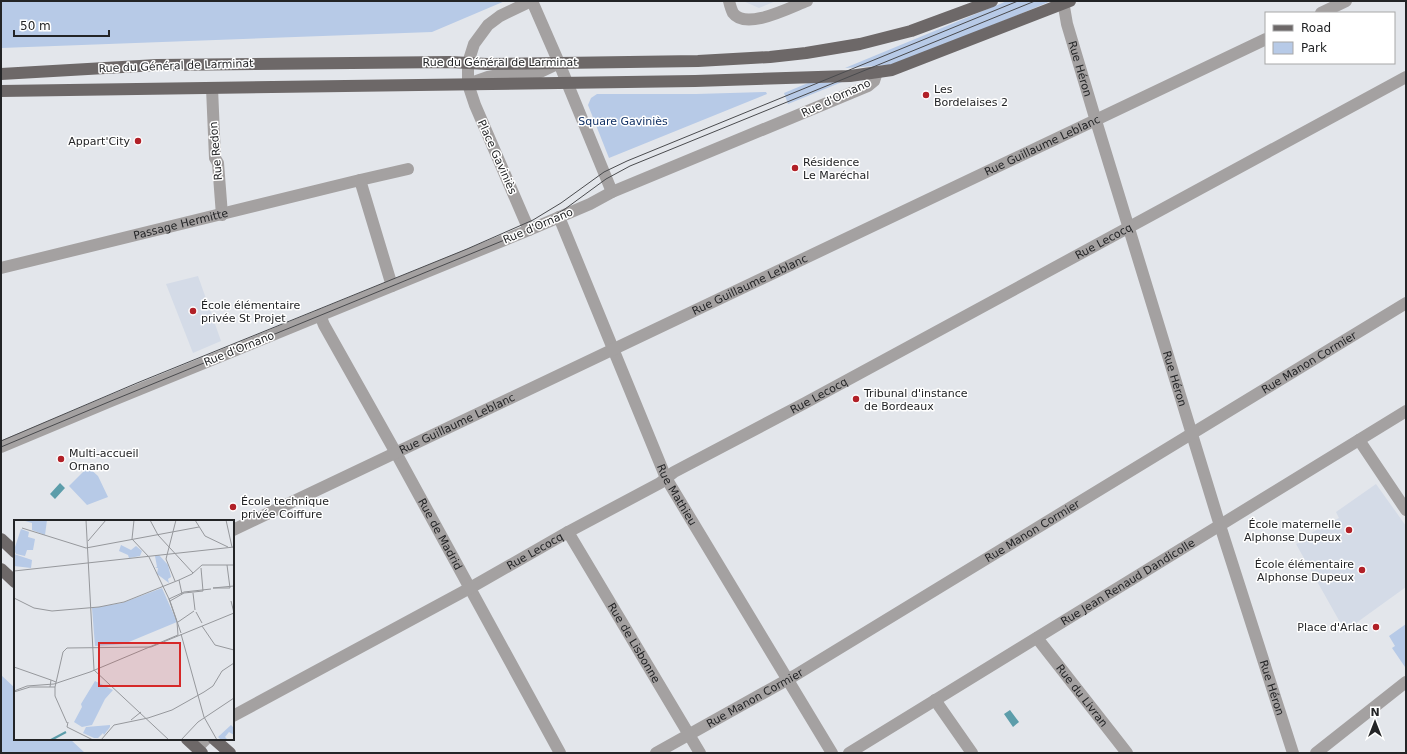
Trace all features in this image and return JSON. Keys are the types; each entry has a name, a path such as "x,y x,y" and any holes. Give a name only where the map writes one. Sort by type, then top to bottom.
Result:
{"main road":[{"name":"Rue du Général de Larminat","path":"1,74 156,65 488,64 698,61 770,57 860,44 911,31 992,1"},
{"name":"Rue d'Ornano","path":"877,72 897,68 1066,2"},
{"name":"Rue du Général de Larminat","path":"1,91 779,79 850,76 877,72"},
{"path":"1,538 14,551"},
{"path":"1,569 14,581"},
{"path":"188,740 200,751"},
{"path":"215,740 230,753"}],"street":[{"name":"Place Gaviniès","path":"529,230 479,116 468,84 468,63 474,44 488,25 500,16 531,1"},
{"path":"531,1 559,63 612,192"},
{"path":"729,1 734,14 743,19 755,19 768,16 807,1"},
{"path":"1323,12 1346,1"},
{"name":"Rue Héron","path":"1066,2 1067,24 1096,120 1220,524 1293,753"},
{"name":"Rue Guillaume Leblanc","path":"234,530 1265,39"},
{"path":"468,84 499,75 530,75 559,63"},
{"name":"Rue d'Ornano","path":"1,448 529,230 590,204 612,192 868,86 874,81 877,72"},
{"name":"Rue Lecocq","path":"234,715 470,588 568,532 660,484 674,472 805,403 1406,77"},
{"name":"Rue Redon","path":"212,88 215,158 218,164 222,215"},
{"name":"Passage Hermitte","path":"1,268 408,169"},
{"path":"360,180 392,286"},
{"name":"Rue Mathieu","path":"560,217 666,478 832,753"},
{"name":"Rue Manon Cormier","path":"656,753 788,680 1406,303"},
{"name":"Rue de Madrid","path":"320,315 327,332 396,453 560,753"},
{"name":"Rue Jean Renaud Dandicolle","path":"849,753 1406,411"},
{"path":"1359,440 1406,510"},
{"name":"Rue de Lisbonne","path":"568,532 700,753"},
{"name":"Rue du Livran","path":"1036,638 1127,753"},
{"path":"1316,753 1406,682"},
{"path":"935,700 972,753"},
{"path":"200,751 206,740"}],"shaded area":[{"path":"743,1 776,1 759,8"},
{"name":"École élémentaire privée St Projet","path":"198,276 221,341 193,353 166,284"},
{"path":"60,483 65,488 55,499 50,494"},
{"path":"1376,484 1406,526 1406,587 1345,631 1296,544 1313,535 1311,533 1339,518 1336,512"},
{"path":"1010,710 1019,722 1013,727 1004,714"}],"green space":[{"path":"1,1 505,1 432,32 1,48"},
{"path":"1007,1 1051,1 893,65 845,68"},
{"path":"842,82 788,104 784,93 808,83"},
{"name":"Square Gaviniès","path":"766,92 767,94 609,158 588,105 591,98 597,94"},
{"path":"88,467 98,476 108,497 87,505 69,486"},
{"path":"1406,624 1405,667 1392,648 1395,646 1389,636"},
{"path":"1,675 14,687 14,740 71,740 85,753 1,753"}],"tram line":[{"path":"1,441 137,383 467,249 533,220 561,203 604,172 627,161 1018,1"},
{"path":"1,447 529,230 565,209 606,179 630,166 1035,1"}],"place":[{"name":"Les Bordelaises 2","path":"926,95"},
{"name":"Appart'City","path":"138,141"},
{"name":"Résidence Le Maréchal","path":"795,168"},
{"name":"École élémentaire privée St Projet","path":"193,311"},
{"name":"Tribunal d'instance de Bordeaux","path":"856,399"},
{"name":"Multi-accueil Ornano","path":"61,459"},
{"name":"École technique privée Coiffure","path":"233,507"},
{"name":"École maternelle Alphonse Dupeux","path":"1349,530"},
{"name":"École élémentaire Alphonse Dupeux","path":"1362,570"},
{"name":"Place d'Arlac","path":"1376,627"}]}
